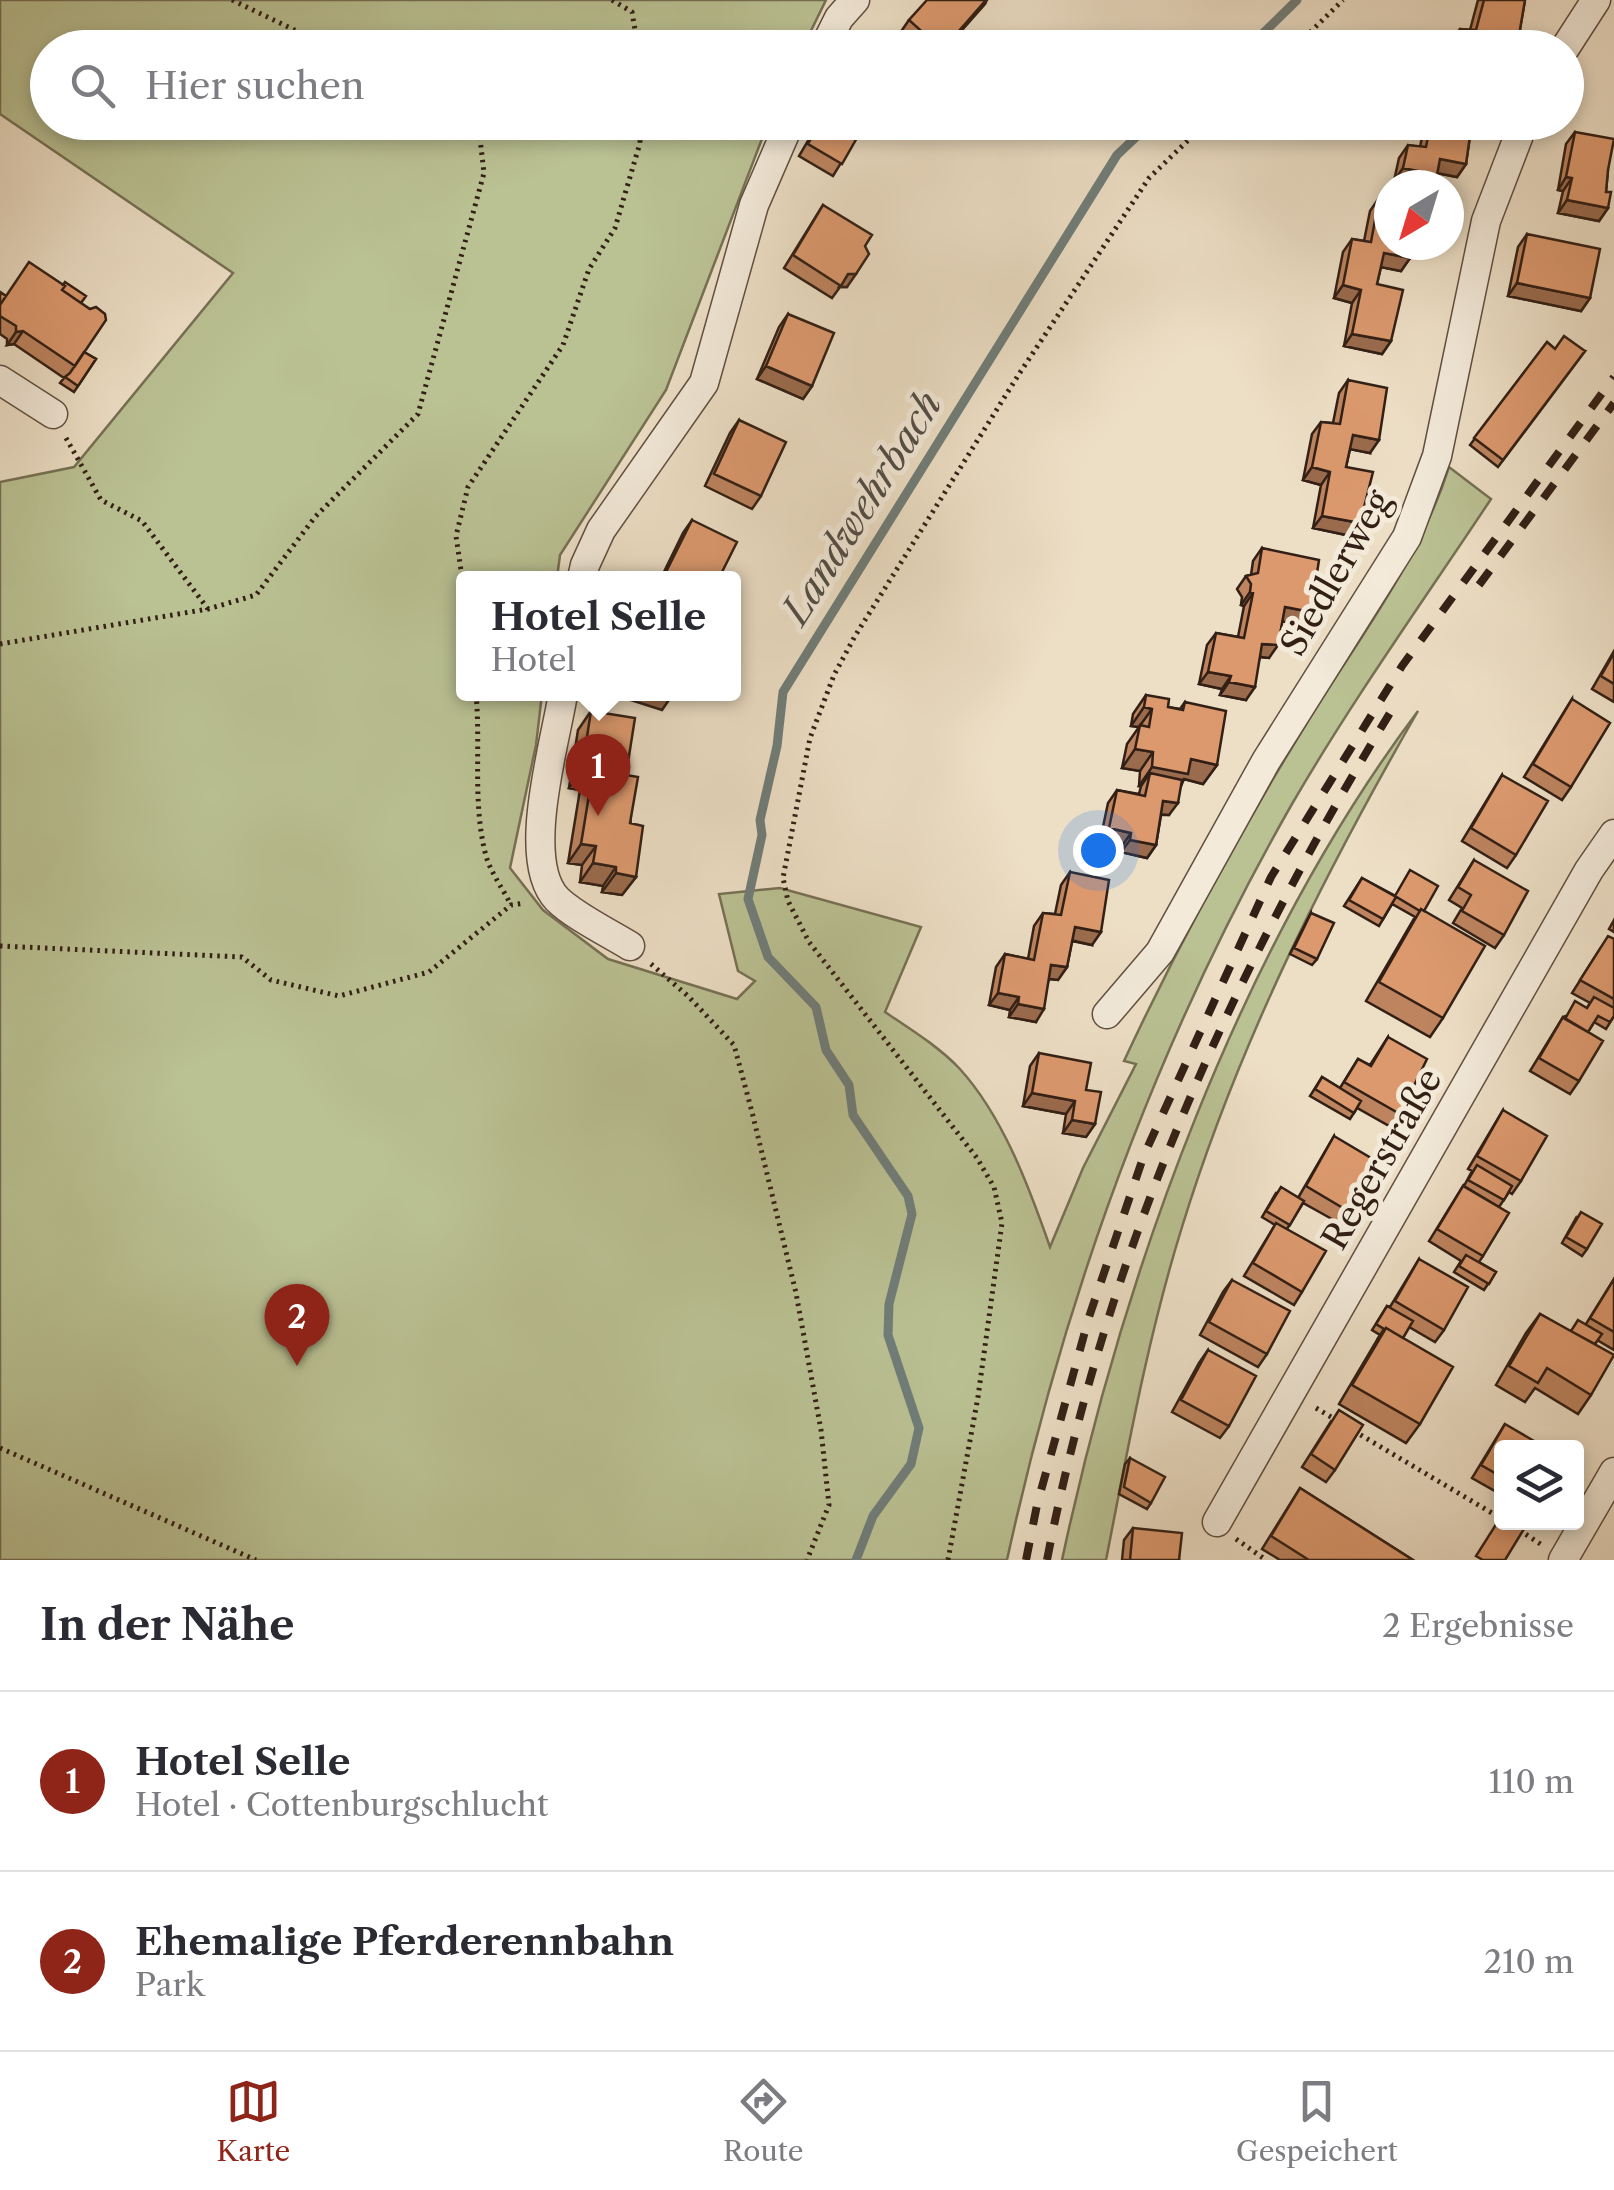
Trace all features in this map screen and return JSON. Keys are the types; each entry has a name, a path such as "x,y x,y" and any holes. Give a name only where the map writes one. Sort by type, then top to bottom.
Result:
{"street":[{"path":"833,30 855,0"},
{"path":"1577,30 1596,0"},
{"path":"584,571 601,530 704,383 754,205 782,140"},
{"name":"Siedlerweg","path":"1107,1014 1160,952 1266,761 1407,537 1437,456 1486,221 1517,140"},
{"path":"0,380 53,414"},
{"path":"562,701 538,843 542,874 558,899 630,946"},
{"name":"Regerstraße","path":"1217,1522 1589,870 1614,834"},
{"path":"1563,1559 1614,1472"}],"path":[{"path":"232,0 294,30"},
{"path":"612,0 632,12 635,30"},
{"path":"1312,30 1342,0"},
{"path":"0,644 208,609 256,595 314,516 418,414 484,173 480,140"},
{"path":"461,571 456,536 468,487 563,346 589,269 615,228 640,140"},
{"path":"948,1560 978,1398 1002,1223 994,1187 976,1158 809,942 788,900 784,878 810,738 834,675 855,636 1009,390 1149,178 1188,140"},
{"path":"53,414 101,500 142,522 208,609"},
{"path":"477,701 480,732 477,808 487,860 511,905"},
{"path":"0,946 242,957 271,980 338,996 429,972 511,905 558,899"},
{"path":"630,946 688,996 734,1045 796,1293 822,1430 829,1505 807,1560"},
{"path":"1292,1394 1494,1515"},
{"path":"0,1448 256,1560"},
{"path":"1518,1530 1563,1559"}],"green space":[{"path":"0,0 826,0 811,30 30,30 30,134 0,114"},
{"path":"38,140 762,140 666,390 560,555 558,571 456,571 456,701 541,701 510,868 543,910 608,959 737,999 755,981 738,971 719,894 780,888 921,927 885,1012 942,1052 975,1087 1013,1153 1050,1247 1083,1168 1136,1064 1124,1061 1166,975 1256,808 1404,569 1449,467 1491,499 1315,765 1243,893 1199,984 1158,1077 1087,1266 1030,1461 1007,1560 0,1560 0,482 74,467 233,273"},
{"path":"1418,711 1285,963 1204,1159 1159,1309 1106,1560 1062,1560 1119,1339 1196,1116 1243,1008 1296,903 1354,804"}],"building":[{"path":"927,0 986,0 960,30 920,30 909,20"},
{"path":"1484,0 1525,0 1520,30 1476,30"},
{"path":"1584,134 1614,139 1606,192 1611,192 1608,208 1567,200 1572,178 1566,177 1573,140 1584,140"},
{"path":"810,140 856,140 842,164 808,144"},
{"path":"1427,140 1469,140 1466,164 1440,159 1438,170 1403,168 1408,145 1426,147"},
{"path":"823,205 872,235 865,246 869,254 856,274 848,274 841,286 793,255"},
{"path":"1374,226 1374,260 1382,260 1377,284 1403,290 1391,341 1352,334 1361,290 1343,285 1352,239 1371,242"},
{"path":"1527,234 1600,249 1590,298 1517,283"},
{"path":"29,262 65,286 62,290 105,314 106,320 75,366 23,331 16,332 16,326 0,316 0,305"},
{"path":"65,282 86,296 81,303 62,290"},
{"path":"788,314 834,333 812,386 766,366"},
{"path":"1564,336 1585,351 1503,460 1474,438 1547,342 1555,349"},
{"path":"84,352 96,359 78,386 65,377"},
{"path":"1348,380 1387,388 1379,440 1353,435 1346,467 1373,472 1360,523 1322,516 1330,472 1312,467 1321,422 1340,424"},
{"path":"739,420 786,442 761,496 714,474"},
{"path":"692,520 737,542 722,571 666,571"},
{"path":"1262,548 1319,560 1311,612 1285,607 1278,645 1262,644 1255,687 1229,682 1231,676 1208,672 1216,633 1244,638 1253,593 1246,576 1258,573"},
{"path":"1614,653 1614,684 1601,676"},
{"path":"1146,695 1169,699 1168,707 1183,710 1185,702 1226,711 1217,765 1191,759 1188,774 1152,767 1153,752 1135,749 1140,725 1149,727 1152,709 1144,707"},
{"path":"1572,699 1610,723 1571,787 1533,764"},
{"path":"591,711 635,718 626,775 638,777 630,823 643,826 636,877 616,873 616,867 593,863 596,846 581,844 593,771 582,769"},
{"path":"1150,773 1182,780 1178,803 1163,801 1156,845 1130,840 1131,833 1109,828 1117,790 1145,796"},
{"path":"1502,775 1548,801 1516,855 1471,828"},
{"path":"1474,860 1528,891 1504,935 1462,911 1471,895 1458,887"},
{"path":"1410,870 1438,886 1424,911 1395,896"},
{"path":"1070,872 1109,880 1101,932 1075,927 1067,967 1051,965 1044,1009 1018,1004 1019,997 998,993 1005,954 1034,960 1043,913 1061,915"},
{"path":"1362,878 1396,897 1383,919 1349,900"},
{"path":"1421,909 1485,946 1443,1018 1379,982"},
{"path":"1311,913 1334,923 1317,959 1294,948"},
{"path":"1608,936 1614,939 1614,999 1580,980"},
{"path":"1594,997 1614,1008 1610,1022 1598,1016 1588,1032 1565,1019 1575,1001 1587,1008"},
{"path":"1563,1017 1603,1041 1579,1081 1539,1058"},
{"path":"1388,1037 1427,1059 1400,1114 1344,1082 1358,1059 1371,1066"},
{"path":"1039,1053 1091,1063 1086,1090 1101,1092 1095,1124 1072,1120 1075,1101 1032,1093"},
{"path":"1322,1077 1361,1101 1354,1113 1315,1089"},
{"path":"1503,1110 1547,1136 1521,1181 1477,1156"},
{"path":"1334,1136 1376,1161 1348,1211 1306,1186"},
{"path":"1477,1165 1512,1186 1504,1200 1468,1180"},
{"path":"1463,1186 1509,1213 1483,1256 1437,1229"},
{"path":"1281,1187 1304,1201 1290,1225 1266,1211"},
{"path":"1581,1212 1602,1224 1587,1249 1566,1237"},
{"path":"1276,1223 1326,1251 1302,1292 1253,1263"},
{"path":"1466,1255 1496,1272 1489,1284 1459,1266"},
{"path":"1419,1259 1468,1287 1444,1330 1395,1301"},
{"path":"1614,1279 1614,1332 1590,1318"},
{"path":"1232,1280 1290,1311 1267,1354 1209,1322"},
{"path":"1387,1306 1413,1321 1403,1338 1386,1328 1377,1340 1384,1329 1376,1324"},
{"path":"1540,1314 1614,1355 1591,1395 1547,1368 1538,1383 1509,1366"},
{"path":"1578,1320 1602,1334 1595,1344 1571,1331"},
{"path":"1386,1328 1453,1367 1420,1424 1352,1385"},
{"path":"1208,1350 1256,1376 1229,1426 1181,1400"},
{"path":"1339,1410 1363,1425 1335,1470 1311,1454"},
{"path":"1505,1424 1532,1440 1496,1440"},
{"path":"1494,1443 1494,1472 1481,1465"},
{"path":"1130,1458 1165,1477 1151,1503 1124,1487"},
{"path":"1300,1488 1413,1560 1309,1560 1271,1536"},
{"path":"1133,1528 1182,1533 1179,1560 1130,1560"},
{"path":"1494,1528 1523,1530 1505,1560 1483,1560 1476,1556"}],"waterway":[{"name":"Landwehrbach","path":"1266,30 1297,0"},
{"name":"Landwehrbach","path":"856,1560 873,1516 911,1464 919,1428 888,1335 889,1304 912,1214 908,1196 853,1115 849,1085 826,1050 816,1007 768,957 748,899 762,835 760,820 777,746 783,692 1117,155 1133,140"}],"railway":[{"path":"1026,1560 1037,1505 1089,1317 1144,1155 1271,877 1402,666 1614,377"},
{"path":"1479,585 1614,403"},
{"path":"1047,1560 1072,1446 1103,1335 1181,1119 1279,910 1393,708"}],"place":[{"name":"Hotel Selle","path":"598,816"},
{"name":"Ehemalige Pferderennbahn","path":"297,1366"}]}
